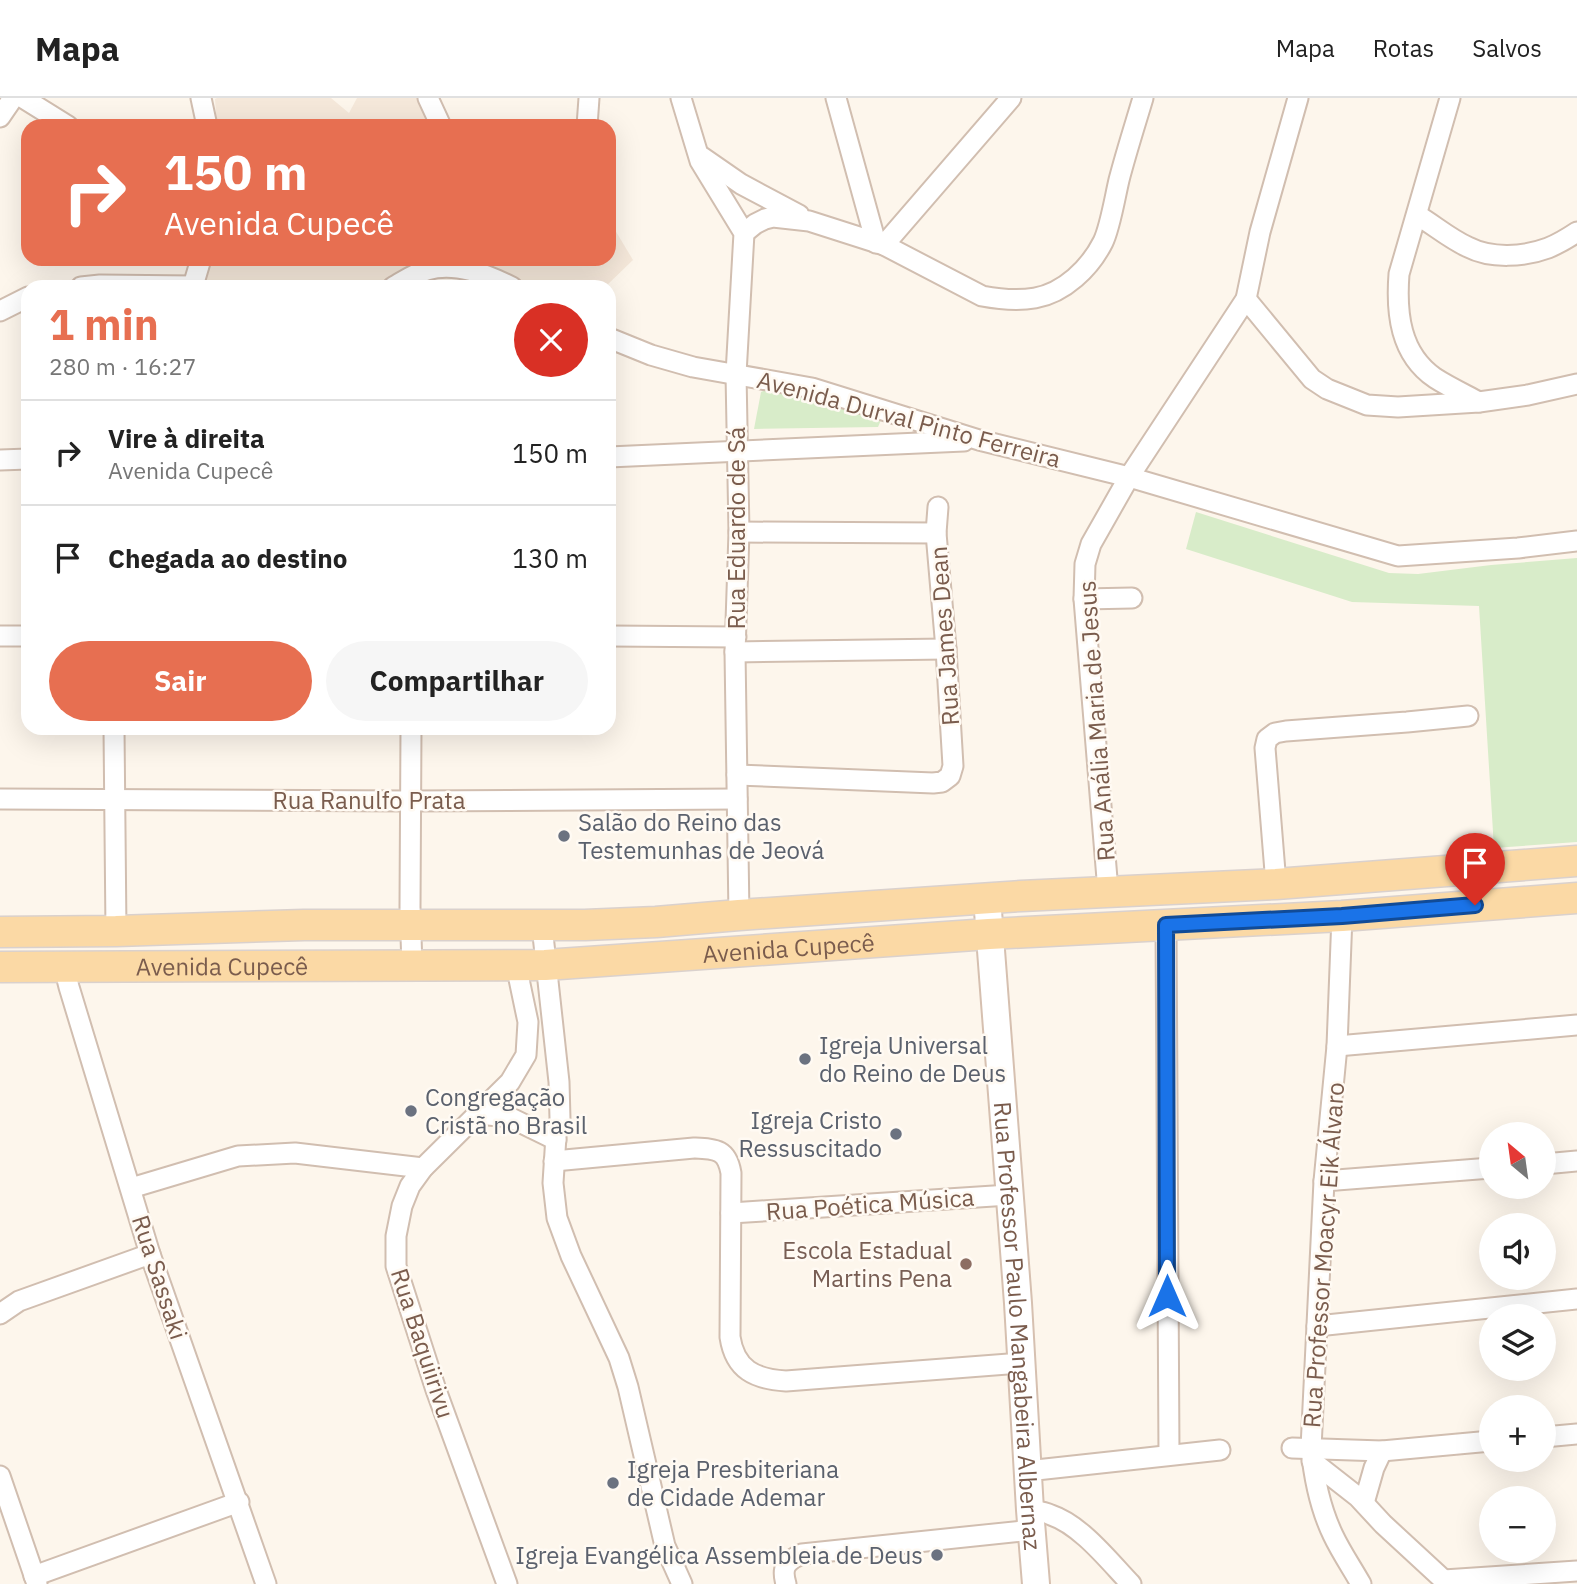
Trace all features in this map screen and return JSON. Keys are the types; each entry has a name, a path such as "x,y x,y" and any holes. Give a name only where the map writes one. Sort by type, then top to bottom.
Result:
{"main road":[{"name":"Avenida Cupecê","path":"0,932 304,925 542,926 656,922 987,898 1276,884 1577,861"},
{"name":"Avenida Cupecê","path":"0,967 531,965 989,933 1342,916 1577,898"}],"street":[{"path":"0,117 13,98"},
{"path":"23,98 57,119"},
{"path":"201,98 206,119"},
{"path":"428,98 438,119"},
{"path":"588,119 589,98"},
{"path":"681,98 704,167 744,233 755,224 773,216 809,221 880,244 982,296 998,299 1035,298 1058,290 1088,264 1103,241 1143,98"},
{"path":"836,98 880,244"},
{"path":"880,244 1011,98"},
{"path":"1297,98 1260,232 1247,299 1312,379 1343,397 1367,405 1398,407 1479,402 1577,384"},
{"path":"1450,98 1399,274 1397,301 1399,320 1412,353 1423,368 1435,378 1479,402"},
{"path":"698,154 741,184 809,221"},
{"path":"1417,215 1466,247 1495,255 1536,252 1577,232"},
{"name":"Rua Eduardo de Sá","path":"739,915 736,644 739,532 736,374 744,233"},
{"path":"407,280 436,268 475,272 495,280"},
{"name":"Rua Anália Maria de Jesus","path":"1108,891 1084,599 1085,564 1091,544 1129,477 1247,299"},
{"path":"0,311 21,300"},
{"name":"Avenida Durval Pinto Ferreira","path":"616,341 662,358 705,369 812,388 979,440 1129,477 1398,556 1577,541"},
{"path":"616,457 979,440"},
{"path":"0,460 21,458"},
{"name":"Rua James Dean","path":"737,775 933,783 942,782 952,774 946,649 936,533 939,507"},
{"path":"739,532 936,533"},
{"path":"1084,599 1132,598"},
{"path":"0,636 21,636"},
{"path":"616,636 736,644 946,649"},
{"path":"1276,884 1265,748 1267,739 1286,731 1468,716"},
{"path":"114,735 116,931"},
{"path":"411,735 412,966"},
{"name":"Rua Ranulfo Prata","path":"0,799 737,800"},
{"name":"Rua Professor Paulo Mangabeira Albernaz","path":"987,898 1036,1584"},
{"name":"Rua Professor Moacyr Eik Álvaro","path":"1342,916 1337,1046 1324,1181 1317,1326 1305,1452 1332,1534 1361,1584"},
{"path":"1166,925 1169,1455"},
{"path":"542,926 531,965 558,1059 561,1119 556,1140 553,1183 557,1219 571,1256 619,1358 665,1546 682,1584"},
{"name":"Rua Baquiirivu","path":"507,1584 436,1390 396,1266 396,1236 402,1206 410,1186 423,1168 510,1082 526,1055 531,965"},
{"name":"Rua Sassaki","path":"64,967 150,1254 266,1584"},
{"path":"1337,1046 1577,1025"},
{"path":"526,1055 545,1049 558,1059"},
{"path":"509,1117 510,1082"},
{"path":"478,1114 509,1117 556,1140"},
{"path":"554,1161 694,1148 719,1152 725,1156 729,1162 731,1213 730,1337 735,1356 747,1371 764,1378 786,1381 1022,1363"},
{"path":"131,1188 238,1156 262,1154 295,1153 423,1168"},
{"path":"1556,1163 1577,1161"},
{"path":"1324,1181 1479,1169"},
{"name":"Rua Poética Música","path":"731,1213 1009,1195"},
{"path":"0,1314 19,1301 150,1254"},
{"path":"1317,1326 1577,1299"},
{"path":"1556,1436 1577,1434"},
{"path":"1305,1452 1381,1451 1479,1442"},
{"path":"1027,1471 1220,1450"},
{"path":"1364,1503 1381,1451"},
{"path":"1305,1452 1364,1503 1446,1582 1577,1571"},
{"path":"0,1476 36,1580 239,1502"},
{"path":"786,1575 795,1557 811,1553 1030,1520 1052,1514 1068,1523 1131,1584"}],"shaded area":[{"path":"331,98 349,113 357,98 440,98 450,119 216,119 215,99"},
{"path":"616,232 633,260 612,280 513,280 482,266 616,266"},
{"path":"204,266 434,266 415,280 203,280"}],"green space":[{"path":"770,388 875,415 881,420 878,427 754,429 761,392"},
{"path":"1196,512 1389,573 1418,574 1577,558 1577,842 1494,848 1479,606 1352,602 1186,549"}],"place":[{"name":"Salão do Reino das Testemunhas de Jeová","path":"564,836"},
{"name":"Igreja Universal do Reino de Deus","path":"805,1059"},
{"name":"Congregação Cristã no Brasil","path":"411,1111"},
{"name":"Igreja Cristo Ressuscitado","path":"896,1134"},
{"name":"Escola Estadual Martins Pena","path":"966,1264"},
{"name":"Igreja Presbiteriana de Cidade Ademar","path":"613,1483"},
{"name":"Igreja Evangélica Assembleia de Deus","path":"937,1555"}],"route":[{"path":"1167,1296 1166,925 1342,916 1475,905"}]}
